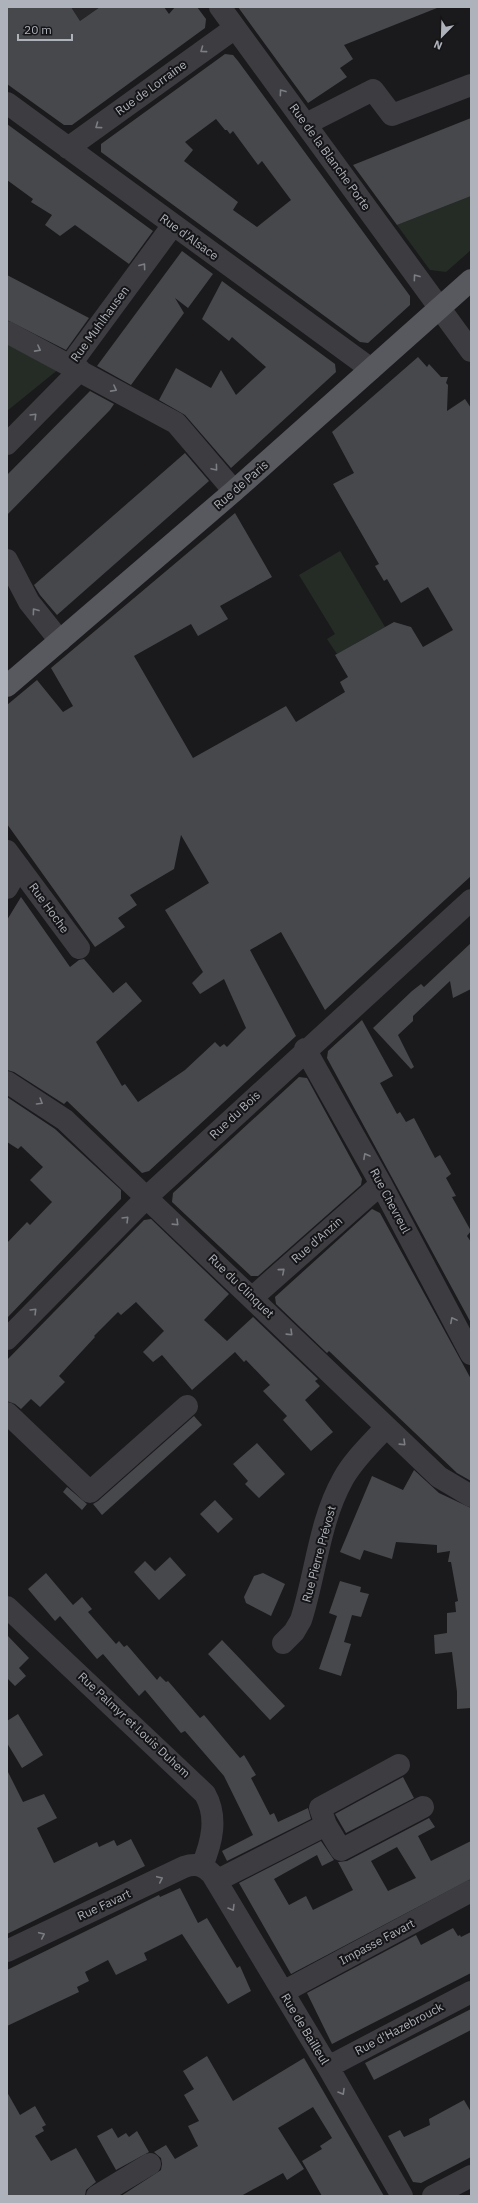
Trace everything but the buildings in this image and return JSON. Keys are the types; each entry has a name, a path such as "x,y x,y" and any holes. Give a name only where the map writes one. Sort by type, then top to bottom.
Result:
{"main road":[{"name":"Rue de Paris","path":"7,686 234,491 471,280"}],"street":[{"name":"Rue de la Blanche Porte","path":"220,7 471,351"},
{"name":"Rue de Lorraine","path":"68,148 235,28"},
{"path":"306,124 373,90 392,115 471,85"},
{"name":"Rue d'Alsace","path":"7,103 371,369"},
{"name":"Rue Muhlhausen","path":"7,332 75,368 173,225"},
{"path":"7,444 75,368 176,423 234,491"},
{"path":"7,560 29,602 60,642"},
{"name":"Rue Hoche","path":"7,888 13,859"},
{"name":"Rue Hoche","path":"13,859 79,948"},
{"name":"Rue du Bois","path":"7,1339 148,1196 306,1049 471,900"},
{"name":"Rue Chevreul","path":"306,1049 382,1184 471,1354"},
{"name":"Rue du Clinquet","path":"7,1082 58,1114 148,1196 386,1427 440,1477 471,1496"},
{"name":"Rue d'Anzin","path":"253,1297 382,1184"},
{"path":"7,1413 90,1492 187,1406"},
{"name":"Rue Pierre Prévost","path":"283,1643 294,1632 301,1620 321,1536 339,1488 351,1466 386,1427"},
{"name":"Rue Palmyr et Louis Duhem","path":"7,1607 205,1794 212,1813 213,1825 209,1847 209,1874"},
{"path":"398,1765 320,1808 326,1825 341,1850 423,1807"},
{"path":"209,1874 326,1825"},
{"name":"Rue Favart","path":"7,1951 184,1867 193,1865 209,1874"},
{"name":"Rue de Bailleul","path":"209,1874 328,2067 402,2196"},
{"name":"Impasse Favart","path":"283,1992 471,1891"},
{"name":"Rue d'Hazebrouck","path":"328,2067 471,1992"},
{"path":"97,2196 150,2164"},
{"path":"433,2196 471,2176"}],"shaded area":[{"path":"71,7 100,7 80,21"},
{"path":"471,196 471,250 446,272 430,270 397,225"},
{"path":"7,343 60,368 7,411"},
{"path":"340,551 385,627 337,654 327,639 335,634 299,575"}]}
